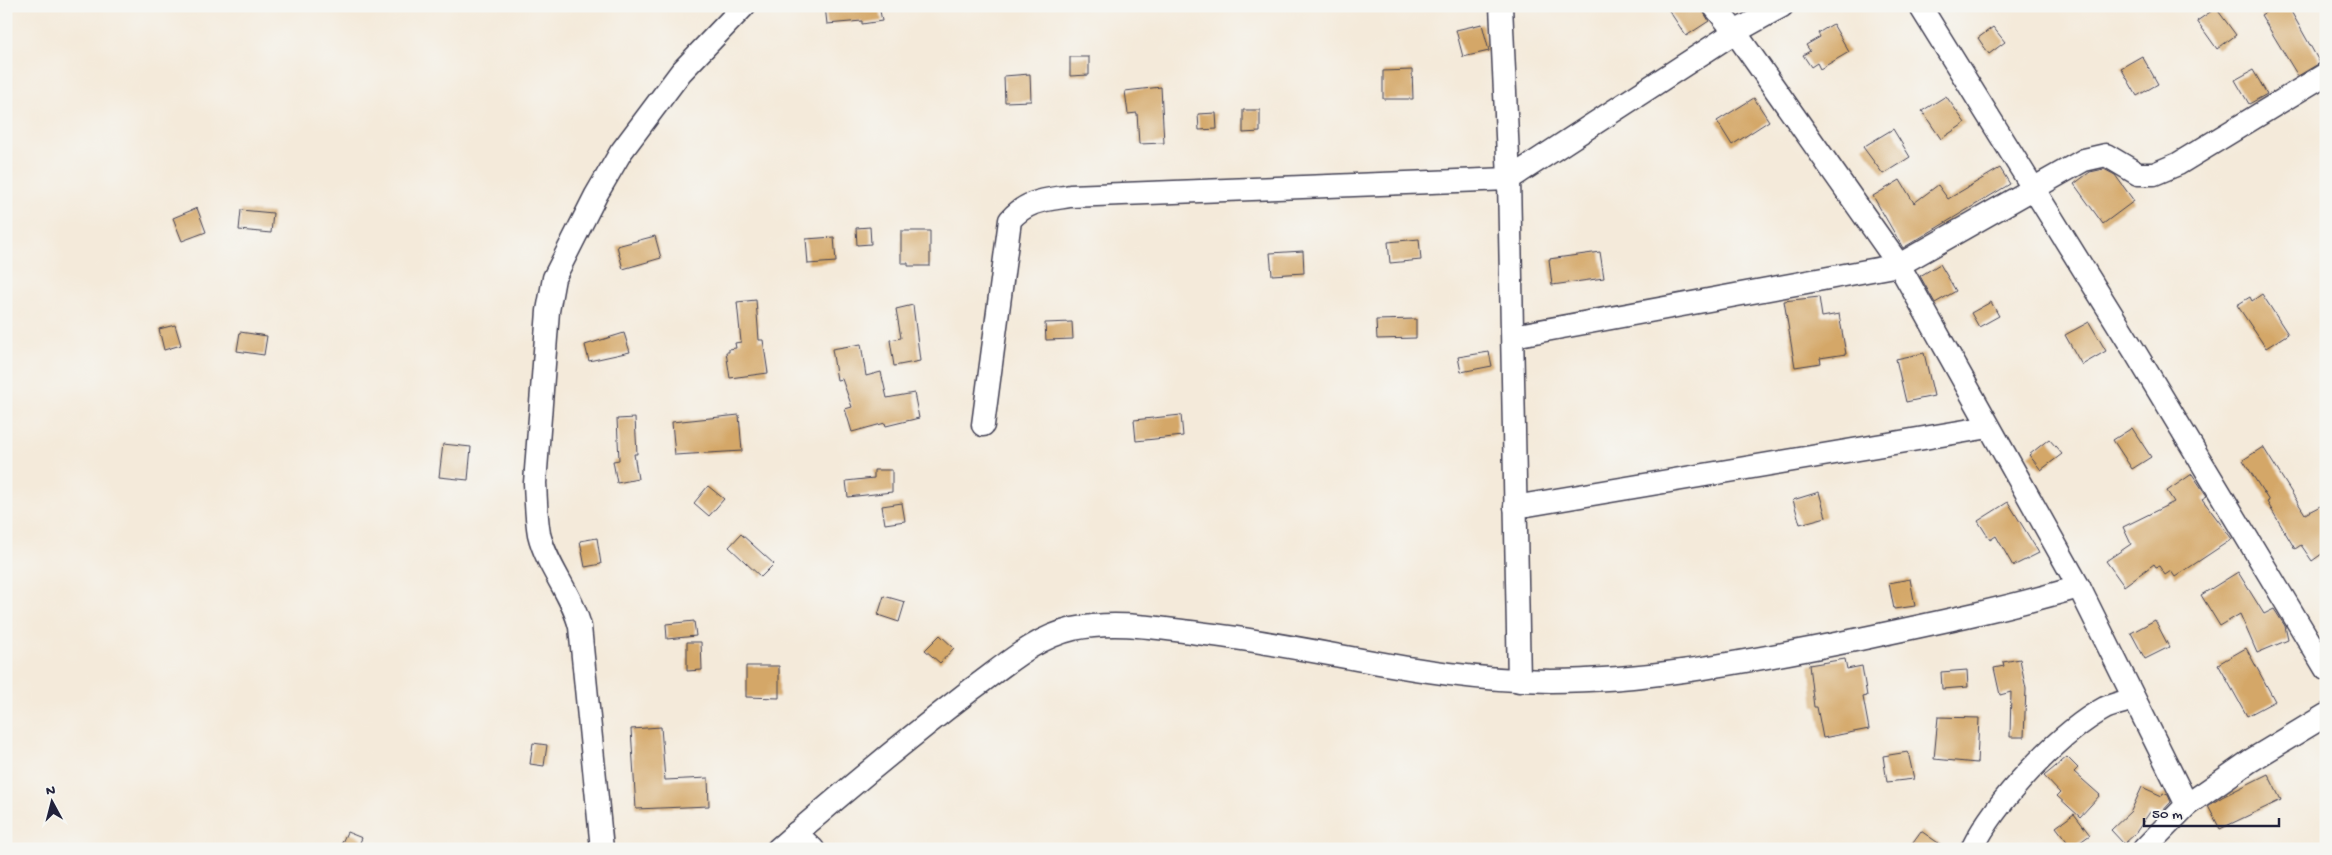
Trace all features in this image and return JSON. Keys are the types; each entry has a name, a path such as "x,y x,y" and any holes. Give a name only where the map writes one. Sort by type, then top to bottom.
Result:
{"street":[{"path":"602,849 580,627 576,610 547,554 540,535 536,512 535,483 548,311 554,278 596,195 621,152 681,72 744,6"},
{"path":"1501,6 1509,179 1513,336 1514,507 1519,681"},
{"path":"1714,6 1735,32 1899,265 2079,588 2187,805"},
{"path":"983,425 1010,220 1020,208 1042,200 1089,194 1509,179 1735,32 1782,6"},
{"path":"1920,6 2326,669"},
{"path":"1513,336 1899,265 2084,160 2106,155 2138,174 2154,174 2178,164 2326,74"},
{"path":"1514,507 1989,427"},
{"path":"778,849 937,716 1024,649 1072,629 1100,626 1158,628 1224,636 1453,675 1519,681 1655,675 1784,655 2007,608 2079,588"},
{"path":"1972,849 1982,828 2001,802 2058,744 2081,723 2107,707 2134,699"},
{"path":"2144,849 2187,805 2250,761 2326,715"},
{"path":"796,833 812,849"}],"building":[{"path":"825,6 879,6 882,21 862,24 862,21 827,24"},
{"path":"1666,6 1700,6 1709,21 1686,36"},
{"path":"2276,6 2288,6 2320,63 2298,76 2261,15"},
{"path":"2216,8 2236,35 2217,49 2197,21"},
{"path":"1482,24 1489,51 1463,57 1456,30"},
{"path":"1833,24 1849,52 1820,69 1817,63 1811,67 1803,55 1810,51 1806,45 1820,37 1818,33"},
{"path":"1993,27 2005,42 1989,54 1978,38"},
{"path":"2142,56 2158,84 2137,96 2121,68"},
{"path":"1070,57 1089,57 1089,75 1070,76"},
{"path":"1412,70 1413,99 1383,99 1383,71"},
{"path":"2253,70 2267,94 2249,104 2235,80"},
{"path":"1030,74 1031,101 1005,102 1004,76"},
{"path":"1161,87 1164,143 1139,144 1137,113 1128,114 1125,91"},
{"path":"1946,96 1965,123 1941,139 1922,111"},
{"path":"1754,98 1769,121 1732,145 1717,121"},
{"path":"1243,110 1260,110 1260,132 1243,133"},
{"path":"1216,113 1217,129 1199,130 1198,114"},
{"path":"1893,129 1910,157 1883,174 1863,147"},
{"path":"2000,168 2010,184 1903,248 1873,196 1900,180 1914,203 1938,185 1948,199"},
{"path":"2104,169 2115,175 2134,201 2103,224 2074,184 2090,172"},
{"path":"197,208 206,232 182,241 173,218"},
{"path":"241,210 273,213 271,233 239,230"},
{"path":"870,227 871,244 857,245 856,228"},
{"path":"901,231 930,231 930,266 908,266 908,263 901,263"},
{"path":"655,236 661,258 623,269 617,246"},
{"path":"834,237 836,262 808,264 806,239"},
{"path":"1419,239 1421,260 1390,263 1388,242"},
{"path":"1303,251 1304,273 1272,275 1270,253"},
{"path":"1600,252 1604,278 1552,285 1549,259"},
{"path":"1940,264 1956,291 1935,303 1920,276"},
{"path":"2262,294 2288,334 2266,348 2237,305 2250,297 2252,301"},
{"path":"1819,297 1822,317 1839,314 1846,354 1820,358 1821,363 1795,367 1784,301"},
{"path":"756,300 759,340 763,340 768,373 730,378 726,352 729,352 729,349 736,348 735,343 741,342 737,302"},
{"path":"1991,302 1999,316 1979,327 1971,313"},
{"path":"913,305 920,361 894,366 890,340 901,338 896,309"},
{"path":"1416,319 1416,338 1377,339 1376,320"},
{"path":"1072,322 1073,339 1046,340 1045,323"},
{"path":"2089,322 2106,351 2082,365 2065,335"},
{"path":"175,325 181,345 164,350 159,329"},
{"path":"240,332 267,336 264,355 237,351"},
{"path":"624,333 630,352 589,361 585,345"},
{"path":"861,344 866,376 881,372 887,398 914,393 919,418 886,426 885,423 852,432 845,409 852,407 842,379 837,380 832,349"},
{"path":"1489,352 1492,366 1461,372 1458,357"},
{"path":"1924,353 1934,396 1906,402 1896,359"},
{"path":"739,415 742,451 675,455 672,422"},
{"path":"1181,415 1183,436 1136,441 1134,420"},
{"path":"635,418 637,454 634,454 638,479 617,483 613,461 619,460 617,419"},
{"path":"2132,428 2151,457 2132,469 2113,440"},
{"path":"2049,439 2062,454 2041,470 2029,455"},
{"path":"443,444 471,447 468,480 439,477"},
{"path":"2263,447 2305,514 2326,503 2326,551 2312,561 2301,545 2295,549 2267,502 2269,501 2243,460"},
{"path":"874,470 892,470 892,492 848,497 846,481 874,478"},
{"path":"2192,474 2207,496 2202,499 2232,539 2175,577 2171,571 2165,575 2159,566 2156,567 2154,564 2124,586 2106,561 2131,544 2123,527 2174,502 2167,491"},
{"path":"708,486 724,499 709,516 694,503"},
{"path":"1819,492 1826,517 1800,524 1793,500"},
{"path":"2008,502 2039,553 2013,566 1996,536 1990,540 1978,521"},
{"path":"902,503 905,521 885,524 882,506"},
{"path":"741,534 774,564 761,577 729,547"},
{"path":"597,538 601,564 585,567 580,541"},
{"path":"2238,572 2264,614 2274,609 2285,626 2288,640 2257,653 2240,614 2220,626 2201,595"},
{"path":"1910,579 1915,606 1894,609 1889,583"},
{"path":"884,596 905,602 899,622 878,615"},
{"path":"2155,620 2169,647 2145,659 2131,633"},
{"path":"694,621 696,636 667,639 666,624"},
{"path":"940,635 954,648 940,663 925,650"},
{"path":"687,642 701,642 702,670 687,671"},
{"path":"2246,648 2275,701 2247,716 2218,664"},
{"path":"1845,659 1847,669 1862,666 1867,696 1863,697 1869,729 1823,738 1817,707 1814,707 1809,665"},
{"path":"2020,659 2026,689 2024,737 2010,737 2011,692 2000,695 1994,668 2004,666 2003,662"},
{"path":"746,666 779,666 779,698 746,697"},
{"path":"1967,670 1968,687 1942,689 1941,672"},
{"path":"1938,717 1979,718 1977,763 1934,759"},
{"path":"661,727 665,780 708,778 709,806 636,809 631,729"},
{"path":"533,743 547,745 544,766 530,764"},
{"path":"1908,752 1914,779 1887,782 1883,756"},
{"path":"2067,757 2078,768 2074,772 2100,795 2080,817 2057,796 2060,793 2044,776"},
{"path":"2268,774 2281,800 2220,829 2208,806"},
{"path":"2142,787 2162,796 2163,793 2168,795 2171,802 2159,815 2150,812 2135,834 2124,844 2111,830 2131,811"},
{"path":"2074,814 2090,835 2072,848 2056,827"},
{"path":"1921,831 1947,849 1908,849"},
{"path":"347,832 362,838 357,849 339,849"}]}
